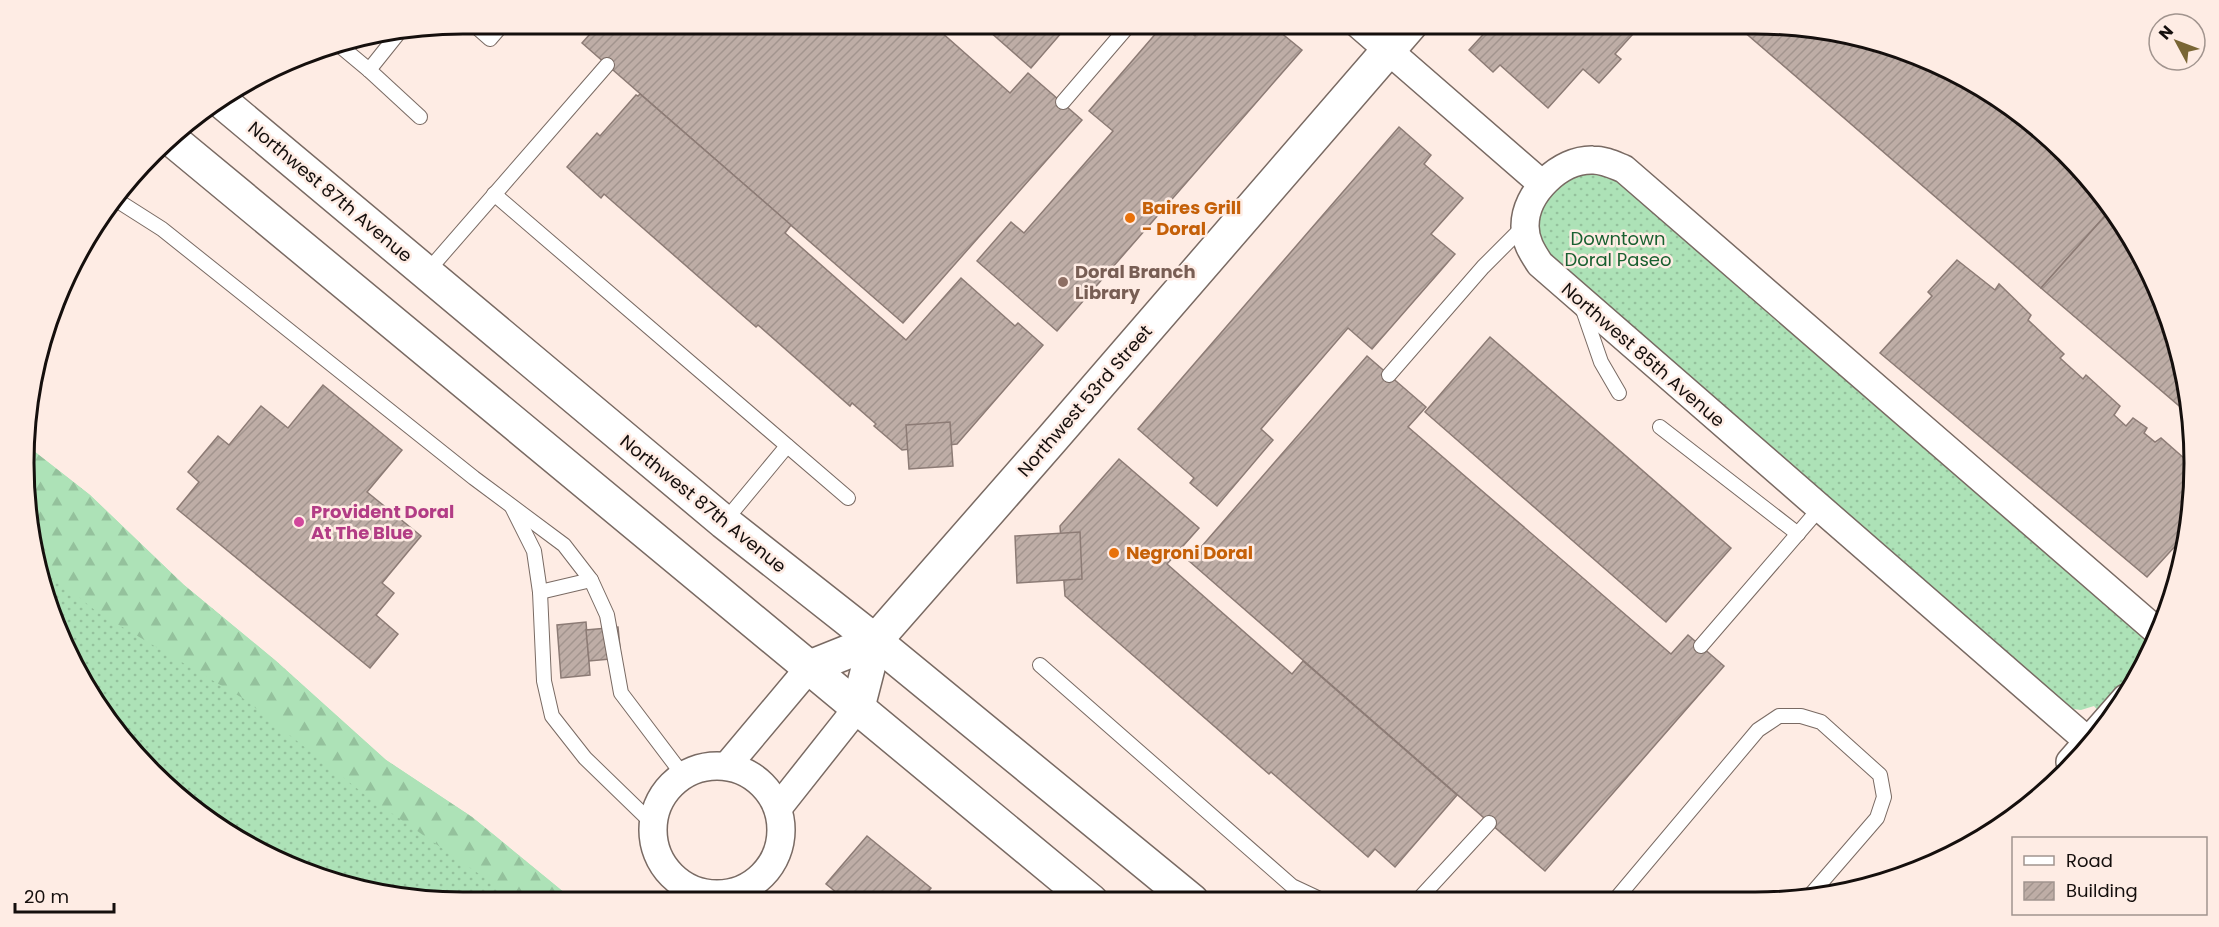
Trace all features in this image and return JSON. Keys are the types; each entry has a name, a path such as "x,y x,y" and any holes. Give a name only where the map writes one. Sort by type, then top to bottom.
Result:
{"main road":[{"name":"Northwest 53rd Street","path":"858,707 875,641 1118,364 1402,34"},
{"name":"Northwest 87th Avenue","path":"227,106 724,522 875,641 1180,892"},
{"path":"177,144 1079,892"},
{"name":"Northwest 53rd Street","path":"810,667 875,641"}],"street":[{"path":"1370,34 1542,184"},
{"path":"1525,225 1530,204 1542,184 1557,172 1573,163 1591,160 1609,162 1624,169 2152,627"},
{"name":"Northwest 85th Avenue","path":"1525,225 1529,248 1540,264 2084,739"},
{"path":"727,766 810,667"},
{"path":"778,808 858,707"},
{"path":"699,892 673,879 659,861 652,838 651,822 669,786 683,775 711,765 727,766 748,773 766,788 778,808 782,828 779,848 770,866 747,892"}],"lane":[{"path":"1062,102 1121,34"},
{"path":"369,70 392,41"},
{"path":"346,51 420,117"},
{"path":"426,273 607,65"},
{"path":"494,194 848,498"},
{"path":"122,204 162,229 564,545 591,580 607,615 621,693 683,775"},
{"path":"1389,375 1483,267 1525,225"},
{"path":"1579,299 1601,362 1619,393"},
{"path":"1660,428 1798,534"},
{"path":"724,522 787,446"},
{"path":"511,505 534,551 540,592 544,681 552,716 585,758 651,822"},
{"path":"1701,646 1820,508"},
{"path":"540,592 591,580"},
{"path":"1040,665 1292,886 1305,892"},
{"path":"1622,892 1758,730 1779,716 1801,716 1821,722 1880,775 1884,797 1877,818 1816,888"},
{"path":"1425,892 1489,823"}],"green space":[{"name":"Downtown Doral Paseo","path":"1597,173 1621,181 2147,638 2127,678 2105,712 2100,713 2094,706 2081,710 2066,708 1547,259 1537,233 1543,208 1553,192 1560,186 1576,177"},
{"path":"34,451 90,495 184,585 276,661 386,760 472,817 564,892 435,892 352,878 299,860 274,848 249,835 202,804 160,767 123,725 92,678 67,628 49,575 43,547 35,492"},
{"path":"34,451 90,495 184,585 276,661 386,760 472,817 564,892 502,892 364,794 244,699 97,612 48,572 38,519"}],"building":[{"path":"590,34 943,34 1010,93 1028,73 1082,120 903,323 582,43"},
{"path":"992,34 1060,34 1031,68"},
{"path":"1155,34 1193,34 1195,36 1197,34 1282,34 1302,50 1057,331 977,261 1011,222 1024,233 1113,131 1089,111"},
{"path":"1484,34 1633,34 1615,54 1621,59 1599,83 1583,69 1548,108 1500,65 1493,72 1469,50"},
{"path":"1747,34 1811,38 1867,49 1893,57 1920,67 1970,92 2017,123 2038,141 2078,181 2105,215 2041,288"},
{"path":"640,94 791,225 785,233 906,340 961,278 1015,326 1018,323 1043,345 957,444 902,450 852,403 850,406 604,194 601,198 567,167 597,133 600,136 636,95"},
{"path":"1399,127 1431,155 1424,164 1463,198 1431,234 1455,254 1372,349 1348,328 1261,429 1273,440 1217,506 1190,483 1194,478 1138,429"},
{"path":"2105,215 2127,249 2152,299 2170,352 2181,407 2041,288"},
{"path":"1957,260 1995,290 1999,284 2031,315 2028,320 2064,354 2060,358 2083,379 2086,375 2120,406 2114,415 2126,426 2133,418 2147,428 2144,433 2155,442 2161,438 2184,458 2184,492 2176,545 2147,577 1880,353 1932,296 1928,292"},
{"path":"1490,337 1731,548 1666,622 1425,412"},
{"path":"1367,356 1426,407 1408,427 1671,654 1688,635 1724,666 1545,871 1189,561"},
{"name":"Provident Doral At The Blue","path":"323,385 402,450 367,492 421,536 382,583 394,593 376,615 398,634 370,668 177,509 199,482 188,472 218,436 229,445 261,406 288,428"},
{"path":"950,422 953,466 909,469 906,425"},
{"path":"1119,459 1199,528 1167,564 1292,674 1303,661 1457,795 1395,867 1375,849 1368,857 1065,596 1060,526"},
{"path":"1080,532 1082,579 1017,583 1015,536"},
{"path":"586,622 590,675 561,678 557,625"},
{"path":"618,627 621,658 589,661 586,630"},
{"path":"867,836 931,888 928,892 836,892 826,884"}],"place":[{"name":"Baires Grill - Doral","path":"1130,218"},
{"name":"Doral Branch Library","path":"1063,282"},
{"name":"Provident Doral At The Blue","path":"299,522"},
{"name":"Negroni Doral","path":"1114,553"}]}
